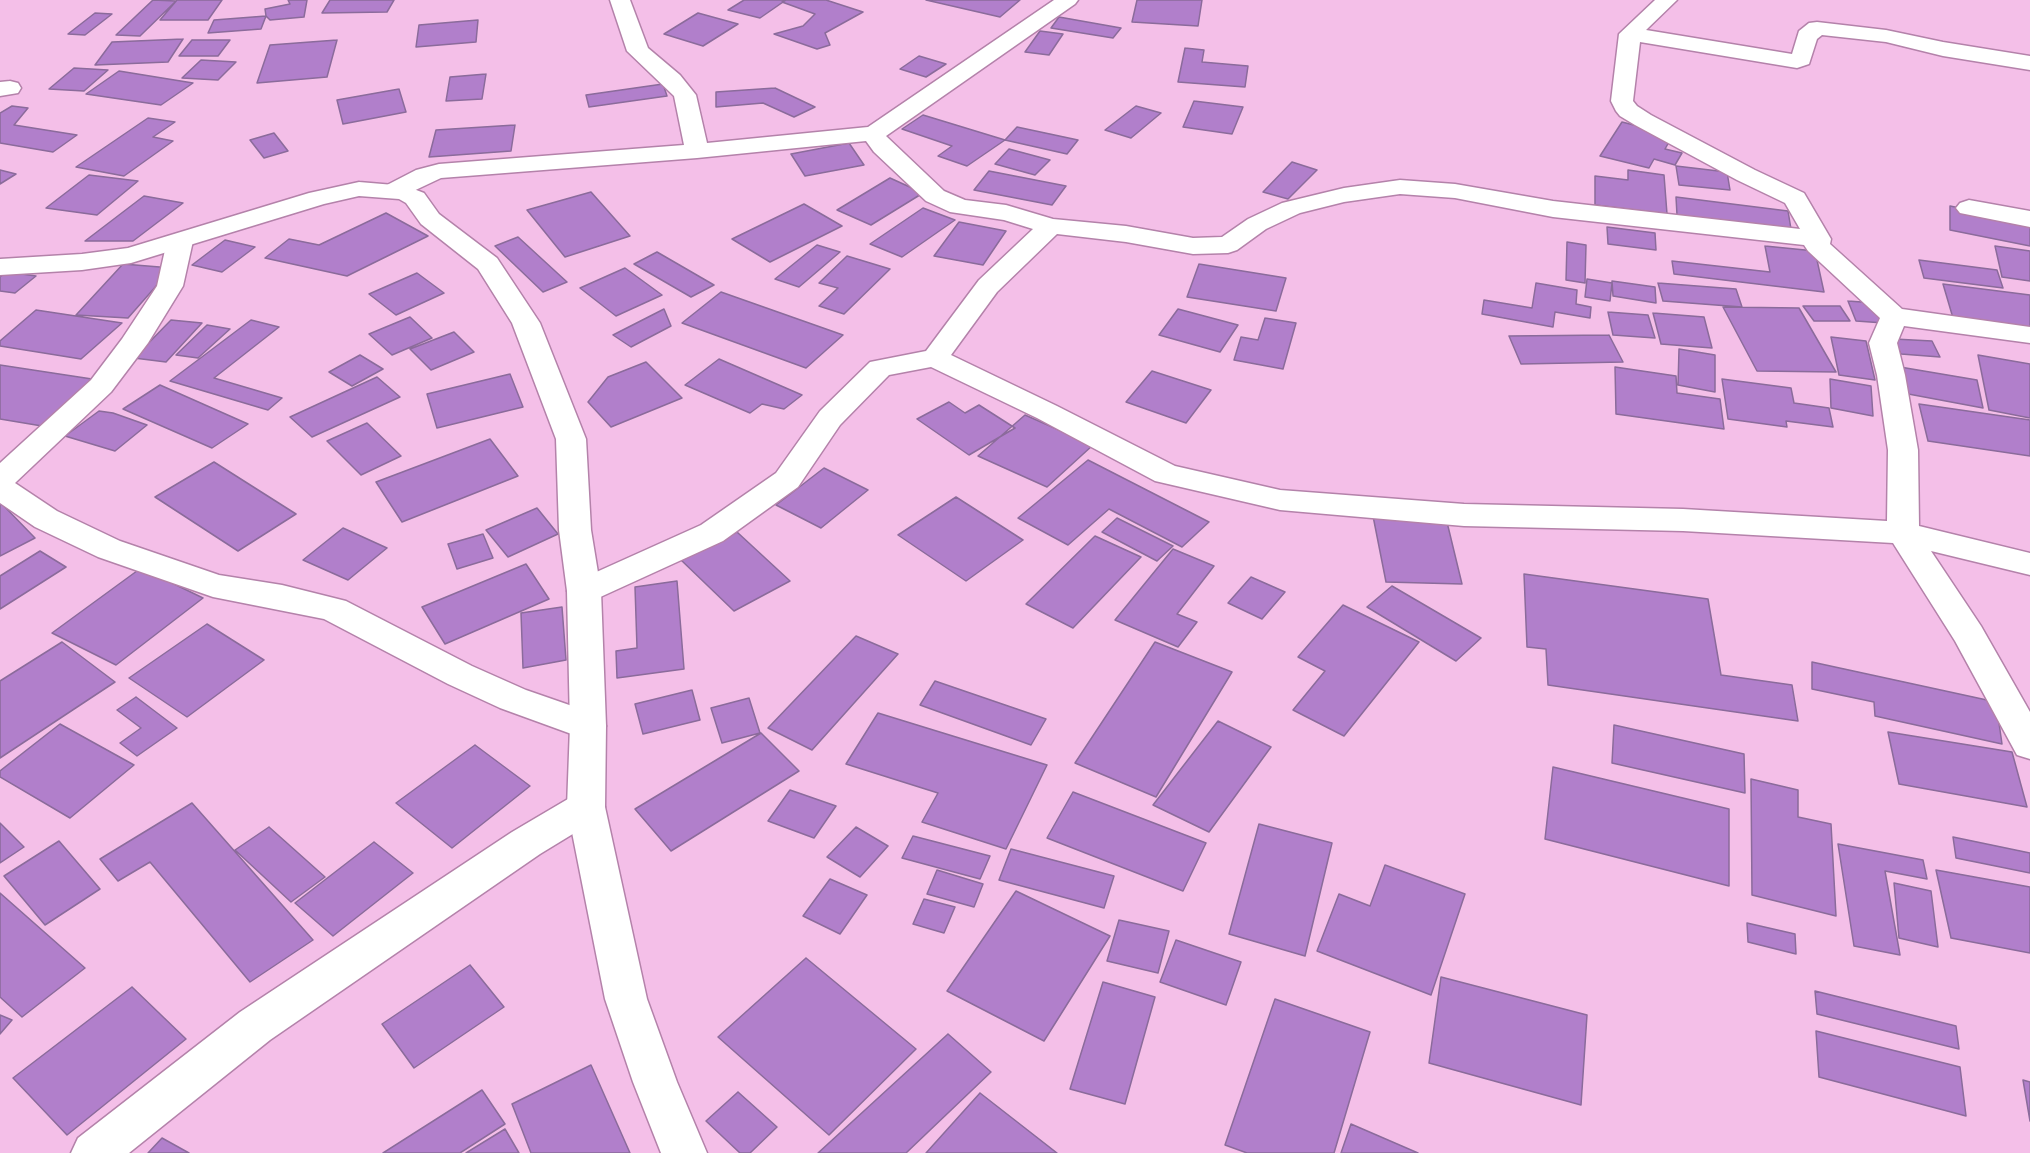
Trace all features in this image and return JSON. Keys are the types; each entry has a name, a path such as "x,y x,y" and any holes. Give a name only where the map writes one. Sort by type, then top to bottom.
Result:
{"street":[{"path":"620,0 638,51 672,80 685,95 697,151"},
{"path":"396,190 438,171 697,151 851,134 873,134 1068,0"},
{"path":"1666,0 1630,34 1621,89 1622,101 1628,111 1746,175 1795,198 1818,239 1817,246 1894,316 2030,335"},
{"path":"1630,34 1797,61 1801,59 1807,36 1817,28 1887,36 1943,49 2030,63"},
{"path":"873,134 882,147 935,196 959,207 1006,213 1051,226 1126,234 1193,246 1228,244 1257,224 1292,208 1344,195 1400,187 1455,191 1553,209 1818,239"},
{"path":"0,267 92,261 131,255 318,198 360,189 396,190 415,198 430,219 488,264 526,323 571,439 575,530 584,591 588,726 586,807 626,999 655,1082 684,1153"},
{"path":"1969,208 2030,219"},
{"path":"935,358 988,286 1051,226"},
{"path":"0,480 102,386 134,343 170,286 180,241"},
{"path":"1894,316 1883,343 1891,375 1902,450 1903,533 1969,635 2030,746"},
{"path":"584,591 712,533 787,480 830,418 880,368 935,358 1047,412 1166,474 1280,500 1464,515 1683,520 1903,533 2030,564"},
{"path":"0,488 46,519 109,549 213,585 334,609 470,680 513,699 588,726"},
{"path":"94,1153 255,1026 526,843 586,807"}],"building":[{"path":"153,0 176,1 140,36 116,35"},
{"path":"177,0 222,0 208,20 160,20"},
{"path":"288,0 307,0 304,17 270,20 266,16 265,9 290,4"},
{"path":"330,0 394,0 387,12 322,13"},
{"path":"744,0 786,0 760,18 728,10"},
{"path":"786,0 826,0 863,12 825,33 830,45 817,49 774,34 803,26 815,14 782,2"},
{"path":"926,0 1020,0 1000,17"},
{"path":"1137,0 1202,0 1198,26 1132,22"},
{"path":"95,13 112,14 85,35 68,34"},
{"path":"698,13 738,24 703,46 664,34"},
{"path":"266,16 261,29 208,33 214,20"},
{"path":"1059,17 1121,28 1113,38 1051,28"},
{"path":"478,20 476,42 416,47 419,25"},
{"path":"1040,31 1063,34 1049,55 1025,52"},
{"path":"183,39 168,62 95,65 112,42"},
{"path":"192,40 230,40 218,56 179,56"},
{"path":"337,40 327,77 257,83 270,45"},
{"path":"1185,48 1204,50 1202,62 1248,66 1245,87 1178,82"},
{"path":"919,56 946,64 926,77 900,69"},
{"path":"201,60 236,62 218,80 182,78"},
{"path":"74,68 108,70 84,91 49,89"},
{"path":"119,71 193,83 161,105 86,94"},
{"path":"486,74 482,99 446,101 450,77"},
{"path":"663,84 667,96 589,107 586,95"},
{"path":"775,88 815,107 794,117 763,103 716,107 716,92"},
{"path":"399,89 406,112 343,124 337,100"},
{"path":"1194,101 1243,107 1232,134 1183,127"},
{"path":"12,106 28,108 14,125 77,135 53,152 0,143 0,113"},
{"path":"1136,106 1161,113 1131,138 1105,130"},
{"path":"923,115 1005,140 967,166 938,156 952,146 902,129"},
{"path":"148,118 175,122 153,137 173,141 124,176 76,167"},
{"path":"1622,122 1673,135 1665,149 1682,153 1675,165 1654,159 1649,168 1600,156"},
{"path":"515,125 511,151 429,157 436,130"},
{"path":"1017,127 1078,140 1067,154 1005,140"},
{"path":"274,133 288,151 264,158 250,140"},
{"path":"849,143 864,165 805,176 791,154"},
{"path":"1009,149 1050,160 1035,175 995,164"},
{"path":"1292,162 1317,170 1288,199 1263,192"},
{"path":"1676,166 1727,172 1730,190 1679,185"},
{"path":"0,170 16,174 0,184"},
{"path":"1628,170 1664,175 1667,214 1595,205 1595,176 1628,180"},
{"path":"989,171 1066,186 1052,205 974,190"},
{"path":"89,175 138,181 97,215 46,208"},
{"path":"890,178 923,193 871,225 837,210"},
{"path":"591,192 630,236 565,257 527,210"},
{"path":"144,196 183,203 133,241 85,241"},
{"path":"1676,197 1788,211 1791,229 1677,215"},
{"path":"804,204 842,226 770,262 732,239"},
{"path":"1950,206 2030,222 2030,246 1950,230"},
{"path":"923,208 955,220 902,257 870,244"},
{"path":"386,213 428,236 347,276 265,258 289,239 319,245"},
{"path":"959,222 1006,231 983,265 934,256"},
{"path":"1607,227 1655,233 1656,250 1608,244"},
{"path":"518,237 567,282 543,292 495,246"},
{"path":"225,240 255,247 222,272 192,265"},
{"path":"1567,242 1586,245 1585,283 1566,280"},
{"path":"817,245 840,252 799,287 775,279"},
{"path":"1765,246 1815,251 1824,292 1674,274 1672,261 1770,272"},
{"path":"1995,246 2030,251 2030,281 2002,277"},
{"path":"657,252 714,285 691,297 634,264"},
{"path":"847,256 890,269 844,314 819,306 838,288 819,283"},
{"path":"1919,260 1997,270 2003,288 1924,278"},
{"path":"123,264 172,268 128,318 76,315"},
{"path":"1199,264 1286,278 1276,311 1187,297"},
{"path":"625,268 662,295 616,316 580,288"},
{"path":"7,272 36,276 15,293 0,291 0,277"},
{"path":"417,273 444,293 396,315 369,294"},
{"path":"1587,279 1612,283 1610,301 1585,297"},
{"path":"1612,281 1655,287 1656,303 1613,296"},
{"path":"1536,283 1577,290 1576,304 1591,307 1590,318 1555,312 1553,327 1482,314 1484,300 1532,308"},
{"path":"1658,283 1736,289 1742,307 1663,301"},
{"path":"1943,284 2030,295 2030,328 1953,318"},
{"path":"721,292 843,335 806,368 682,323"},
{"path":"1848,301 1875,303 1884,323 1856,321"},
{"path":"1803,306 1840,306 1850,321 1814,321"},
{"path":"1723,307 1799,308 1836,372 1757,371"},
{"path":"664,309 671,326 631,347 613,335"},
{"path":"1178,309 1238,325 1220,352 1159,335"},
{"path":"36,310 122,323 81,359 0,346 0,341"},
{"path":"1608,312 1648,315 1655,338 1613,335"},
{"path":"1653,313 1704,317 1712,348 1661,344"},
{"path":"410,317 432,338 392,355 369,334"},
{"path":"1265,318 1296,323 1283,369 1234,360 1241,337 1258,340"},
{"path":"171,320 202,323 166,362 134,358"},
{"path":"251,320 279,327 214,378 282,398 268,410 170,381"},
{"path":"207,325 230,329 198,358 176,355"},
{"path":"454,332 474,352 431,370 410,349"},
{"path":"1609,335 1623,362 1521,364 1509,336"},
{"path":"1831,337 1866,341 1875,380 1839,375"},
{"path":"1894,339 1932,341 1940,357 1901,354"},
{"path":"1679,349 1715,355 1715,392 1678,385"},
{"path":"360,355 383,369 352,386 329,372"},
{"path":"1978,355 2030,364 2030,418 1989,410"},
{"path":"719,359 802,395 784,409 762,404 750,413 685,385"},
{"path":"646,362 682,398 611,427 588,402 608,377"},
{"path":"0,365 92,379 42,426 0,419"},
{"path":"1615,367 1676,376 1677,393 1720,399 1724,429 1616,414"},
{"path":"1900,367 1977,380 1983,408 1903,393"},
{"path":"1152,371 1211,390 1186,423 1126,402"},
{"path":"510,374 523,407 437,428 427,394"},
{"path":"377,377 400,397 312,437 290,417"},
{"path":"1722,379 1791,388 1794,403 1829,408 1833,427 1786,421 1787,427 1728,419"},
{"path":"1830,379 1871,386 1873,416 1831,408"},
{"path":"160,385 248,424 212,448 123,409"},
{"path":"949,402 965,413 979,405 1015,428 969,455 917,419"},
{"path":"1919,404 2030,420 2030,456 1928,441"},
{"path":"99,411 113,413 147,425 115,451 65,436"},
{"path":"1025,415 1093,445 1047,487 978,456"},
{"path":"367,423 401,456 361,475 327,441"},
{"path":"490,439 518,476 402,522 376,482"},
{"path":"1088,460 1209,522 1182,547 1109,509 1068,545 1018,518"},
{"path":"214,462 296,514 238,551 155,497"},
{"path":"824,468 868,490 821,528 776,505"},
{"path":"956,497 1023,540 966,581 898,535"},
{"path":"0,502 35,538 0,556"},
{"path":"537,508 558,534 508,557 486,530"},
{"path":"1373,516 1446,518 1462,584 1386,582"},
{"path":"1117,518 1173,546 1157,561 1102,532"},
{"path":"343,528 387,548 348,580 303,560"},
{"path":"737,532 790,581 734,611 681,560"},
{"path":"483,534 493,558 457,569 448,544"},
{"path":"1095,536 1141,557 1073,628 1026,604"},
{"path":"1173,549 1214,566 1177,614 1197,622 1178,647 1115,620"},
{"path":"40,551 66,567 0,609 0,576"},
{"path":"526,564 549,599 445,644 422,607"},
{"path":"141,568 203,598 116,665 52,633"},
{"path":"1524,574 1708,599 1721,675 1792,685 1798,721 1548,685 1546,649 1527,647"},
{"path":"1251,577 1285,592 1262,619 1228,603"},
{"path":"677,581 684,669 617,678 616,651 637,648 635,587"},
{"path":"1392,586 1481,638 1456,661 1367,607"},
{"path":"1343,605 1419,642 1344,736 1293,710 1325,671 1298,657"},
{"path":"562,607 566,660 523,668 521,613"},
{"path":"207,624 264,660 187,717 129,678"},
{"path":"856,636 898,654 812,750 768,728"},
{"path":"62,642 115,682 0,758 0,681"},
{"path":"1155,642 1232,672 1156,797 1075,763"},
{"path":"1812,662 1996,702 2002,744 1875,716 1874,702 1812,689"},
{"path":"935,681 1046,719 1031,745 920,705"},
{"path":"692,690 700,720 643,734 635,704"},
{"path":"136,697 177,728 137,756 120,743 141,728 117,710"},
{"path":"749,698 760,733 722,743 711,708"},
{"path":"878,713 1047,765 1006,849 922,822 938,793 846,764"},
{"path":"1218,721 1271,747 1209,832 1153,805"},
{"path":"60,724 134,765 70,818 0,777 0,771"},
{"path":"1614,725 1744,754 1745,793 1612,763"},
{"path":"1888,732 2012,752 2027,807 1899,784"},
{"path":"761,733 799,771 671,851 635,809"},
{"path":"475,745 530,786 452,848 396,803"},
{"path":"1553,767 1729,809 1729,886 1545,839"},
{"path":"1751,779 1798,790 1798,817 1831,824 1836,916 1752,895"},
{"path":"790,790 836,806 814,838 768,821"},
{"path":"1073,792 1206,843 1183,891 1047,838"},
{"path":"192,803 313,940 250,982 150,862 118,881 100,859"},
{"path":"0,823 24,847 0,863"},
{"path":"1259,824 1332,843 1305,956 1229,934"},
{"path":"269,827 325,877 291,902 235,850"},
{"path":"856,827 888,846 860,877 827,857"},
{"path":"913,836 990,856 980,879 902,858"},
{"path":"1953,837 2030,853 2030,873 1956,858"},
{"path":"59,841 100,889 45,925 4,876"},
{"path":"374,842 413,873 333,936 295,903"},
{"path":"1838,844 1923,860 1927,879 1885,871 1900,955 1854,946"},
{"path":"1011,849 1114,876 1104,908 999,880"},
{"path":"1385,865 1465,894 1431,995 1317,951 1339,894 1370,906"},
{"path":"937,870 983,884 974,907 927,894"},
{"path":"1936,870 2030,887 2030,953 1951,938"},
{"path":"830,879 867,895 840,934 803,916"},
{"path":"1894,883 1931,891 1938,947 1899,938"},
{"path":"1016,891 1110,936 1044,1041 947,991"},
{"path":"0,893 85,968 22,1017 0,997"},
{"path":"924,899 955,907 944,933 913,924"},
{"path":"1119,920 1169,931 1158,973 1107,961"},
{"path":"1747,923 1795,934 1796,954 1748,942"},
{"path":"1176,940 1241,962 1226,1005 1160,982"},
{"path":"806,958 916,1049 829,1135 718,1037"},
{"path":"470,965 504,1007 414,1068 382,1024"},
{"path":"1441,977 1587,1015 1581,1105 1429,1063"},
{"path":"1103,982 1155,997 1125,1104 1070,1089"},
{"path":"132,987 186,1039 67,1135 13,1078"},
{"path":"1815,991 1956,1026 1959,1049 1817,1014"},
{"path":"1275,999 1370,1032 1334,1153 1247,1153 1225,1145"},
{"path":"0,1015 12,1020 0,1034"},
{"path":"1816,1031 1960,1067 1966,1116 1819,1077"},
{"path":"948,1034 991,1072 906,1153 818,1153"},
{"path":"591,1065 630,1153 531,1153 512,1104"},
{"path":"2023,1080 2030,1082 2030,1121"},
{"path":"482,1090 505,1124 460,1153 383,1153"},
{"path":"738,1092 777,1127 750,1153 740,1153 706,1121"},
{"path":"980,1093 1057,1153 926,1153"},
{"path":"1351,1124 1418,1153 1341,1153"},
{"path":"505,1129 519,1153 466,1153"},
{"path":"162,1138 189,1153 148,1153"}]}
